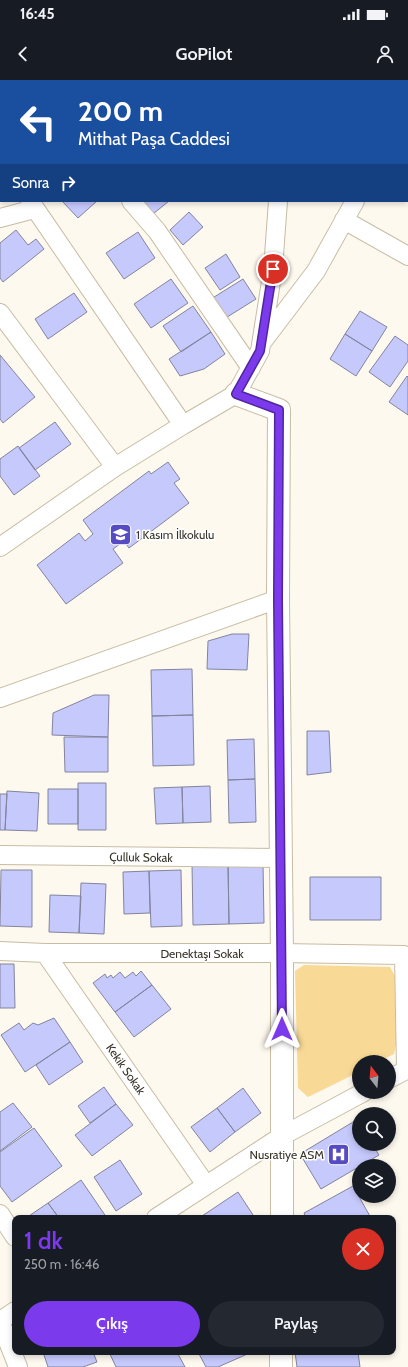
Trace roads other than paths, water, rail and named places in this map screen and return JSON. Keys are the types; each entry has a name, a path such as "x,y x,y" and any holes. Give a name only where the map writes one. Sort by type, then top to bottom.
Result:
{"street":[{"path":"132,202 157,231 251,368"},
{"path":"0,547 115,467 236,394 260,351 262,343 273,269 278,202"},
{"path":"262,343 316,270 354,202"},
{"path":"0,218 32,205 183,425"},
{"path":"344,220 408,256"},
{"path":"0,313 115,467"},
{"path":"236,394 279,410 278,599 282,953 282,1215"},
{"path":"0,698 278,599"},
{"name":"Çulluk Sokak","path":"0,855 281,858"},
{"name":"Denektaşı Sokak","path":"0,951 46,953 282,953 404,955 407,1070"},
{"name":"Kekik Sokak","path":"46,953 206,1185"},
{"path":"396,1076 407,1070"},
{"path":"161,1215 282,1136 352,1098"},
{"path":"0,1214 12,1232"},
{"path":"12,1313 0,1321 12,1352"},
{"path":"13,1355 18,1367"},
{"path":"281,1355 281,1367"}],"place":[{"name":"1 Kasım İlkokulu","path":"120,534"},
{"name":"Nusratiye ASM","path":"339,1154"}]}
